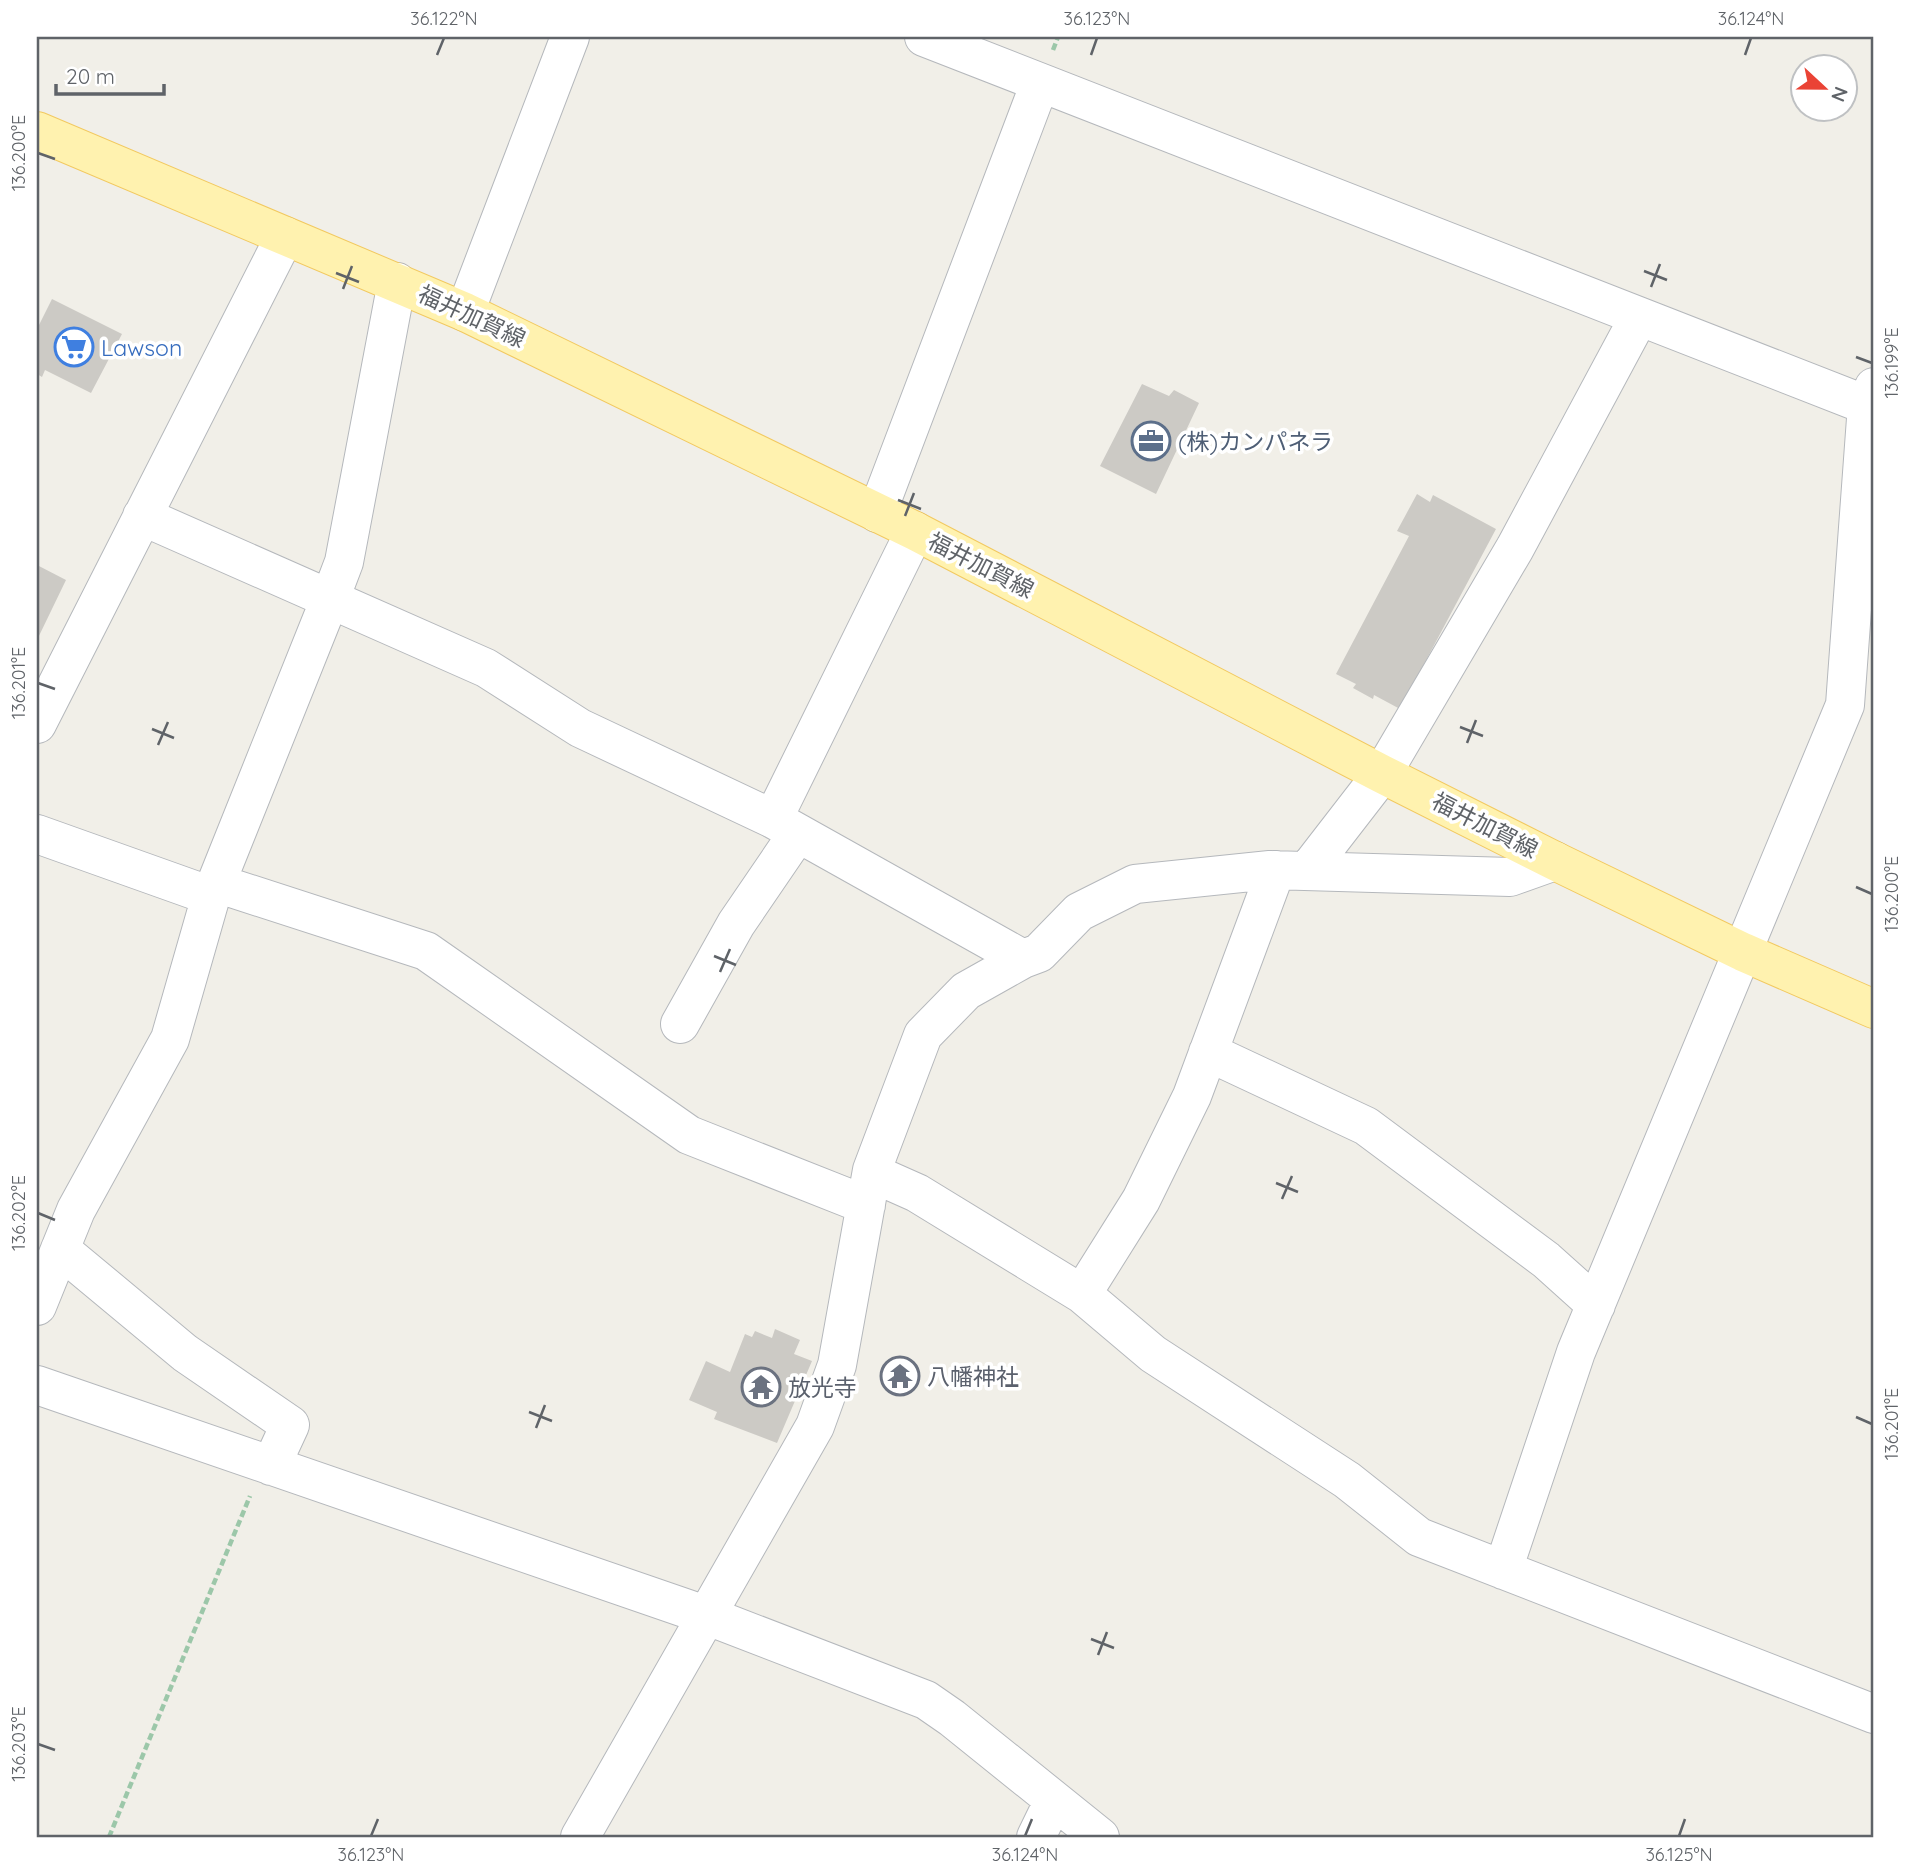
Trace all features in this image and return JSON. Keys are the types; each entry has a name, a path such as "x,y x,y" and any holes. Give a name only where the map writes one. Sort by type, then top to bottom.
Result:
{"main road":[{"name":"福井加賀線","path":"37,131 465,312 915,531 1555,861 1743,952 1874,1009"}],"street":[{"path":"465,312 570,37"},
{"path":"924,37 1639,317 1872,400 1845,705 1576,1352 1503,1570"},
{"path":"877,513 1040,83"},
{"path":"37,724 285,236"},
{"path":"37,1306 76,1210 170,1039 214,889 344,562 397,282"},
{"path":"1082,1294 1141,1200 1192,1096 1209,1052 1291,871 1382,774 1515,548 1639,317"},
{"path":"142,516 486,668 580,728 785,826 1023,958"},
{"path":"680,1024 736,924 785,826 915,531"},
{"path":"37,834 426,951 688,1135 869,1189 917,1193 1082,1294 1153,1354 1347,1480 1419,1537 1874,1714"},
{"path":"580,1837 815,1426 837,1364 869,1189 923,1035 966,991 1023,958 1039,953 1079,912 1135,884 1291,871 1510,877 1555,861"},
{"path":"1209,1052 1366,1126 1546,1260 1596,1305"},
{"path":"60,1249 185,1353 290,1425 267,1464"},
{"path":"37,1385 708,1616 926,1700 1100,1837"},
{"path":"1036,1837 1054,1800"}],"path":[{"path":"109,1837 267,1464"}],"building":[{"path":"52,299 122,334 91,393 45,370 42,377 37,374 37,329"},
{"path":"1142,384 1169,396 1174,390 1199,403 1156,494 1100,466"},
{"path":"1417,494 1430,502 1433,495 1496,529 1400,709 1374,695 1373,699 1353,688 1356,684 1336,674 1409,536 1397,531"},
{"path":"37,565 66,580 37,640"},
{"path":"775,1329 800,1340 794,1354 812,1361 777,1443 714,1419 717,1412 689,1400 706,1361 730,1372 745,1334 752,1337 755,1331 772,1338"}],"place":[{"name":"Lawson","path":"74,347"},
{"name":"(株)カンパネラ","path":"1151,441"},
{"name":"八幡神社","path":"900,1376"},
{"name":"放光寺","path":"761,1387"}]}
